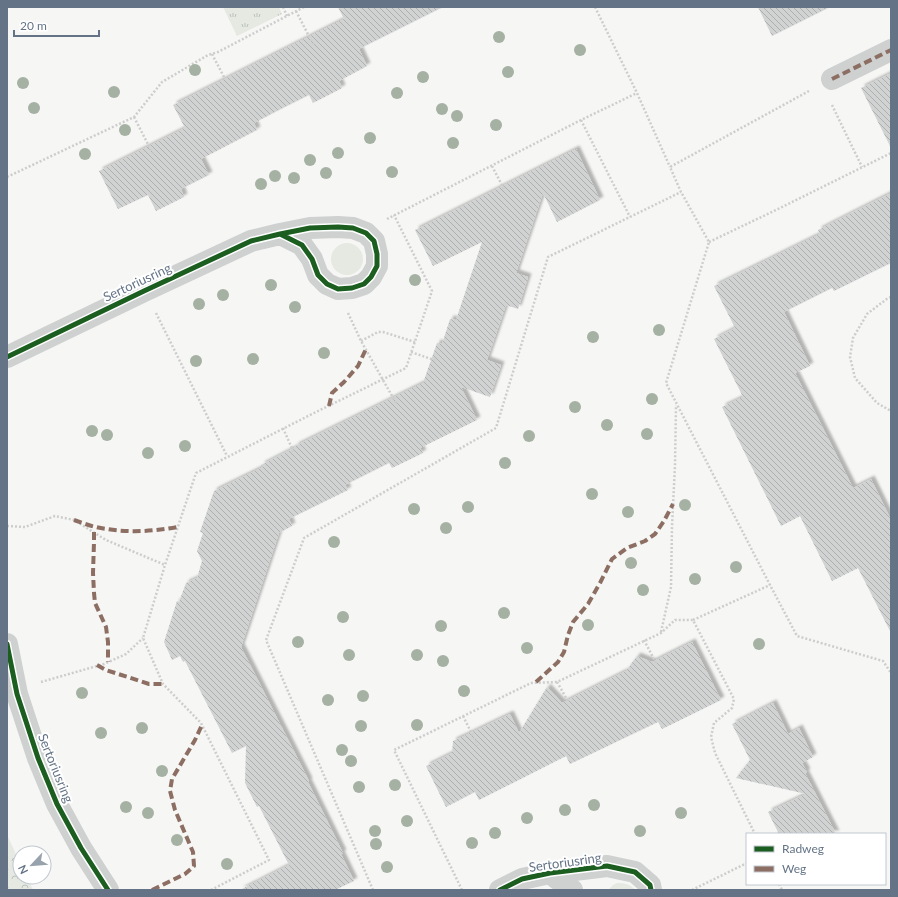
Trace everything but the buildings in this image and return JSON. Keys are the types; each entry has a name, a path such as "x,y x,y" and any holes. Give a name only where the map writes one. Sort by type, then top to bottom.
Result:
{"street":[{"path":"827,82 891,50"},
{"name":"Sertoriusring","path":"7,357 251,241 310,228 353,228 366,233"},
{"path":"280,234 302,245 312,259 318,275 327,284 338,289 352,288 364,284 371,277 377,266 377,254 374,241 366,233"},
{"name":"Sertoriusring","path":"7,644 17,694 38,758 57,804 81,848 108,890"},
{"name":"Sertoriusring","path":"500,890 522,879 550,873 606,866 635,872 650,885 651,890"},
{"name":"Sertoriusring","path":"550,873 572,890"}],"path":[{"path":"282,7 287,16"},
{"path":"7,177 134,117 162,82 212,54 304,7"},
{"path":"595,7 637,93 681,192 709,242 666,383 797,636 883,661 891,672"},
{"path":"296,11 313,44"},
{"path":"212,54 225,79"},
{"path":"670,167 827,82 862,167"},
{"path":"366,233 394,215 637,93"},
{"path":"134,117 153,154"},
{"path":"581,120 630,217"},
{"path":"709,242 891,153"},
{"path":"492,166 505,191"},
{"path":"373,890 266,640 304,538 496,428 548,257 681,192"},
{"path":"17,694 44,681 104,664 126,654 143,638 165,565 196,473 282,428 406,368 432,291 394,215"},
{"path":"338,289 361,340 396,403"},
{"path":"144,291 227,456"},
{"path":"891,297 867,314 853,338 850,357 855,378 877,403 891,411"},
{"path":"361,340 378,332 383,332 415,342"},
{"path":"411,352 437,361"},
{"path":"661,633 671,586 676,404"},
{"path":"282,428 294,453"},
{"path":"7,526 25,527 55,516 74,520 106,540 165,565"},
{"path":"462,890 394,750 531,682 558,682 661,633 675,620 693,620 770,585"},
{"path":"693,620 734,699 732,708 714,723 711,737 715,753 755,833"},
{"path":"143,638 163,684 200,723 269,860 211,890"},
{"path":"644,640 657,665"},
{"path":"558,682 568,701"},
{"path":"463,716 478,746"},
{"path":"692,890 746,863"}],"green space":[{"path":"223,7 279,7 282,14 237,36"},
{"path":"344,243 350,243 360,250 363,259 362,265 356,272 350,275 344,275 334,268 331,262 331,256 338,246"},
{"path":"7,835 12,846 12,854 7,856"},
{"path":"12,854 12,885 31,885 33,890 7,890 7,856"},
{"path":"617,883 627,884 635,890 608,890"}],"marked path":[{"path":"832,79 891,50"},
{"path":"329,406 332,393 358,366 366,349"},
{"path":"536,682 558,662 564,652 573,622 588,604 612,559 627,548 645,541 655,534 673,504"},
{"path":"74,520 99,528 125,531 178,527"},
{"path":"94,532 93,573 95,603 106,627 108,662"},
{"path":"97,665 106,670 149,684 163,684"},
{"path":"152,890 185,874 194,866 193,852 175,810 170,791 172,779 202,725"}],"cycle path":[{"path":"7,357 251,241 280,234 310,228 353,228 366,233 374,241 377,254 377,266 371,277 364,284 352,288 338,289 327,284 318,275 312,259 302,245 280,234"},
{"path":"7,644 17,694 38,758 57,804 81,848 108,890"},
{"path":"500,890 522,879 550,873 607,866 635,872 650,885 651,890"}]}
